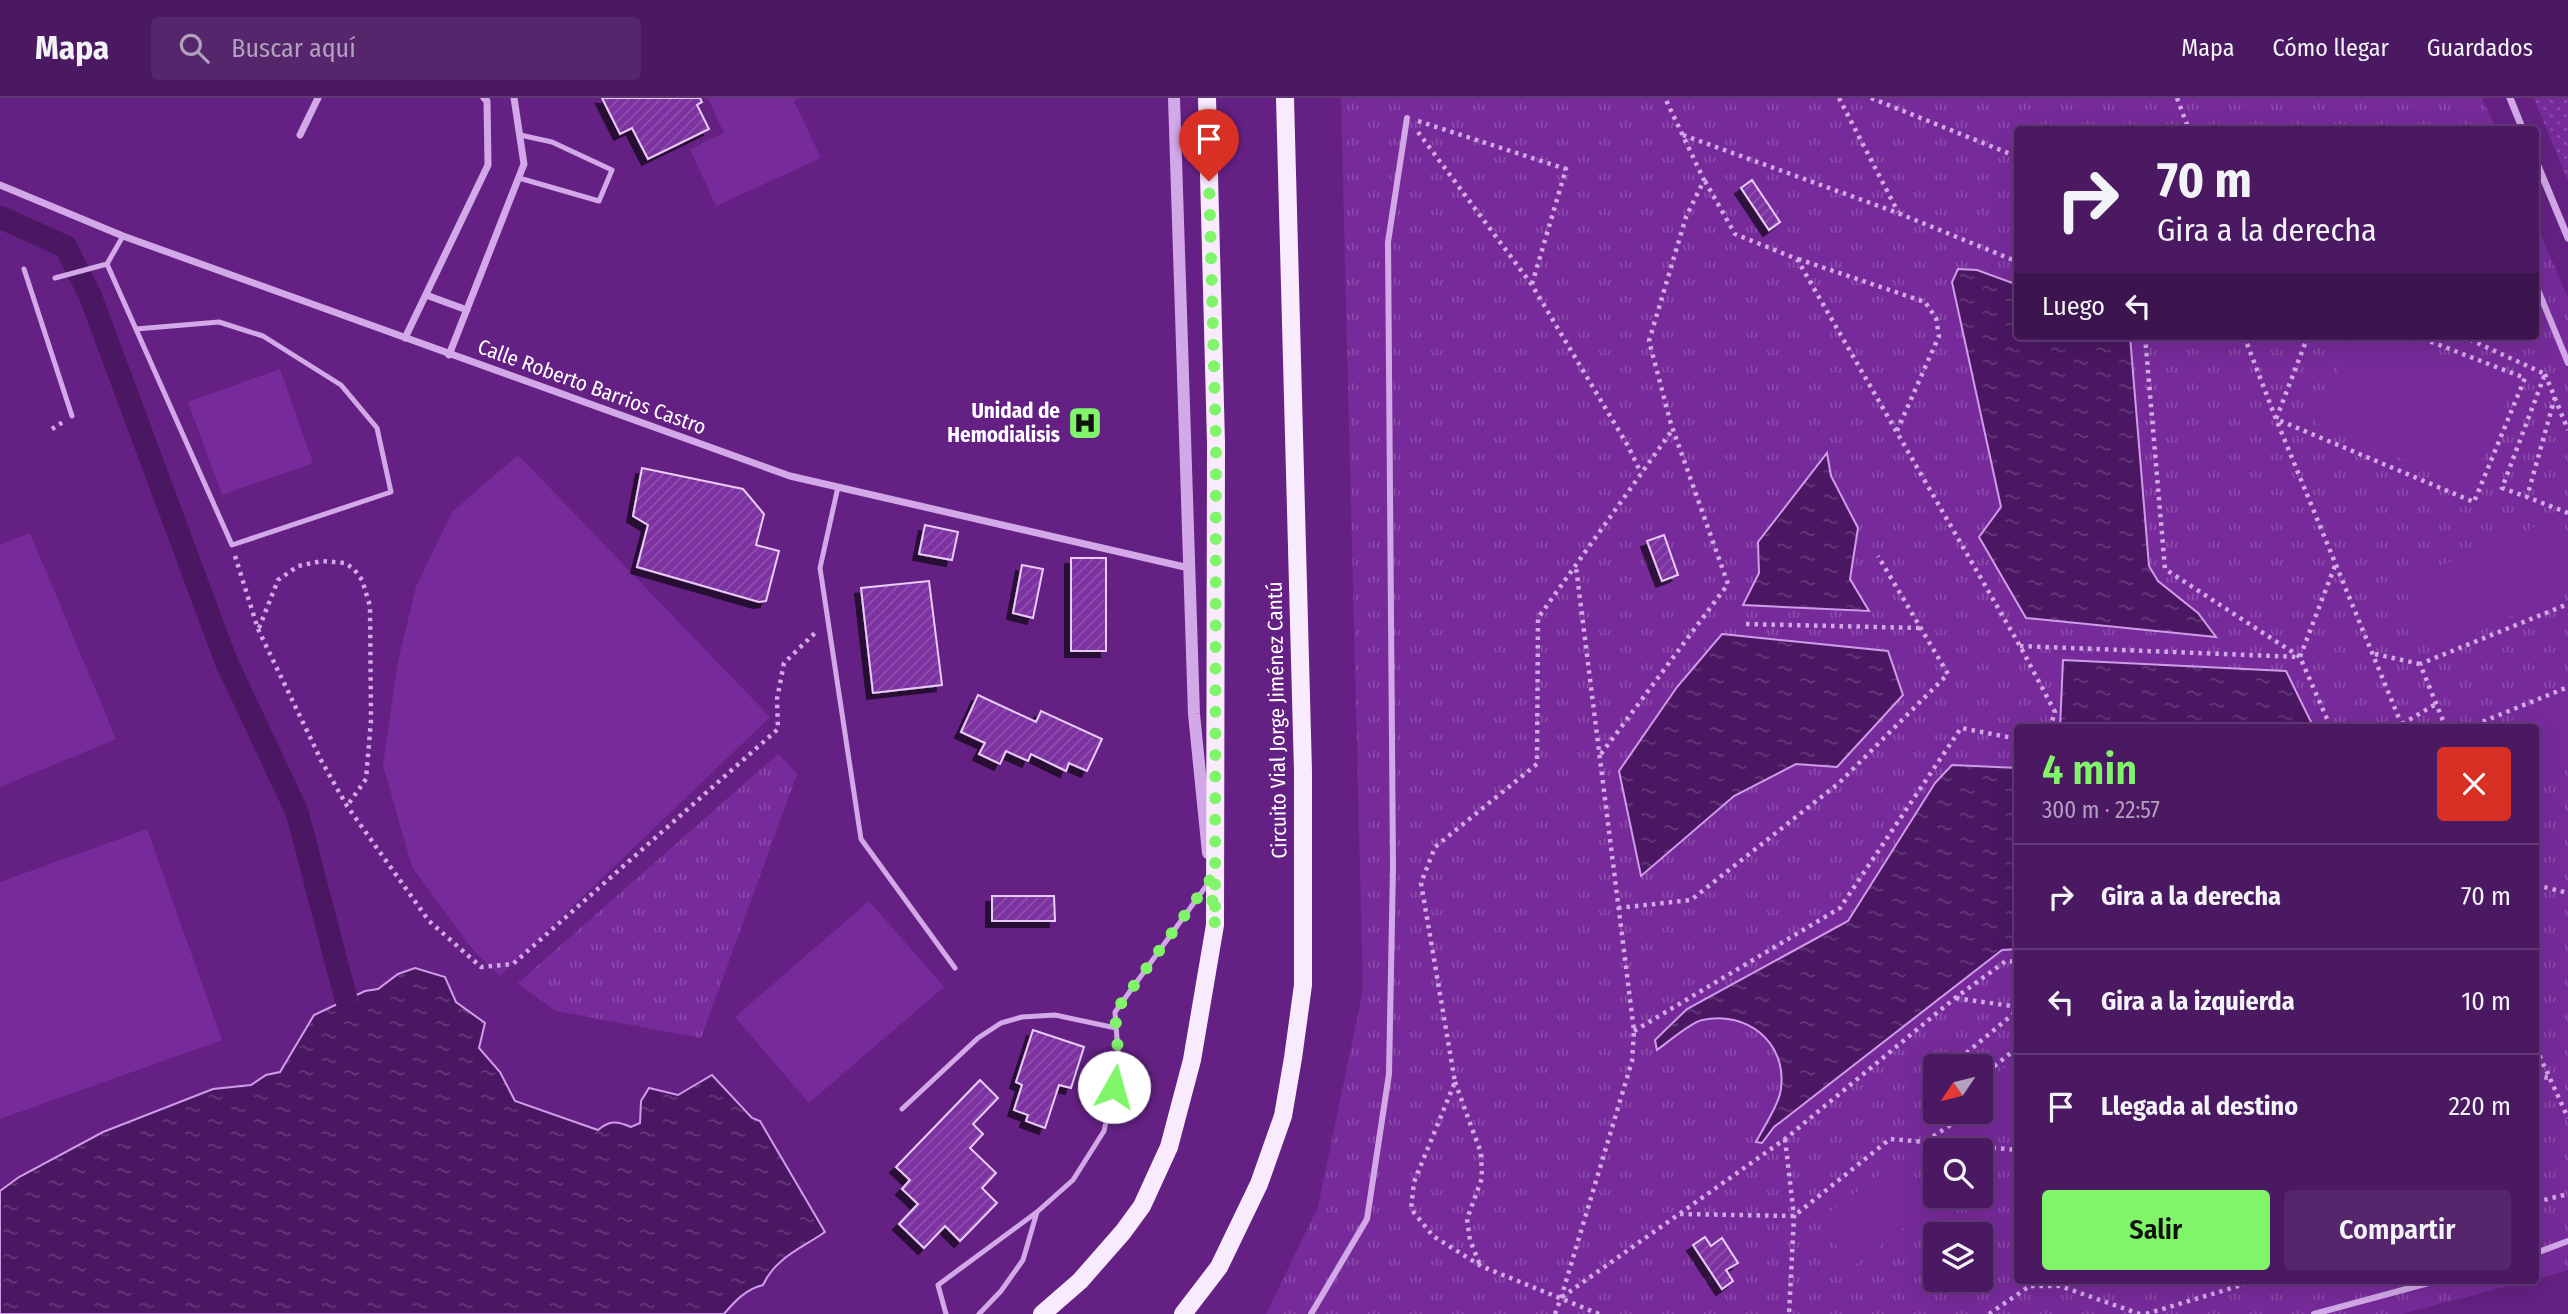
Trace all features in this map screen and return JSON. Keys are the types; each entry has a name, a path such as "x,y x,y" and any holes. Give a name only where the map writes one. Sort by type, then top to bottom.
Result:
{"main road":[{"name":"Circuito Vial Jorge Jiménez Cantú","path":"1183,1314 1219,1267 1259,1184 1283,1116 1303,985 1303,772 1285,98"},
{"path":"1042,1314 1080,1281 1123,1232 1142,1206 1169,1147 1192,1060 1215,925 1216,443 1207,101"}],"street":[{"path":"300,135 317,98"},
{"path":"405,338 488,165 484,98"},
{"path":"449,355 524,164 514,98"},
{"path":"1174,98 1194,714 1215,925"},
{"path":"2510,98 2521,126"},
{"path":"1311,1314 1367,1219 1389,1073 1393,867 1388,242 1407,118"},
{"path":"2539,168 2568,239"},
{"name":"Calle Roberto Barrios Castro","path":"0,185 124,236 790,476 1189,568"},
{"path":"2539,292 2568,363"},
{"path":"426,295 467,310"},
{"path":"2539,1252 2568,1241"},
{"path":"2314,1314 2424,1284"}],"lane":[{"path":"519,178 599,201 612,170 552,142 520,135"},
{"path":"55,278 107,264 124,236"},
{"path":"107,264 232,545 391,492 377,428 341,385 263,336 219,322 136,329"},
{"path":"24,269 72,416"},
{"path":"838,487 820,568 861,839 955,968"},
{"path":"946,1314 938,1285 1037,1212 1073,1180 1104,1131 1119,1065 1115,1012 1210,880"},
{"path":"902,1110 978,1038 1001,1023 1022,1017 1055,1016 1116,1028"},
{"path":"979,1314 1002,1291 1023,1260 1037,1212"}],"path":[{"path":"1665,98 1704,180 1735,234 1797,259 1925,302 1936,318 1940,336 1895,433"},
{"path":"1839,98 1898,213"},
{"path":"1871,98 2014,155"},
{"path":"2177,98 2188,126"},
{"path":"1407,118 1566,169 1532,285"},
{"path":"1407,118 1532,285 1628,446 1641,474"},
{"path":"1682,135 1898,213 2014,260"},
{"path":"1601,754 1728,584 1673,429 1649,341 1686,217 1704,180"},
{"path":"1797,259 2020,646 2055,712 2051,724"},
{"path":"2145,340 2165,569 2300,657 2330,724"},
{"path":"2246,340 2401,724"},
{"path":"2276,419 2306,340"},
{"path":"2276,419 2474,502 2525,378 2426,340"},
{"path":"2471,340 2545,374 2568,430"},
{"path":"2545,374 2502,488 2568,513"},
{"path":"2527,497 2555,397"},
{"path":"1481,1266 1470,1240 1467,1219 1482,1178 1481,1153 1455,1082 1421,883 1434,847 1537,764 1538,618 1673,429"},
{"path":"232,545 258,629 322,762 347,806 429,921 481,967 513,964 778,729 777,699 784,663 828,619"},
{"path":"1618,908 1691,900 1839,783 1948,674 1878,556"},
{"path":"258,629 278,580 298,566 322,561 345,563 354,569 362,580 370,606 371,720 366,779 347,806"},
{"path":"2300,657 2336,563"},
{"path":"1555,1314 1632,1061 1634,1031 1576,566"},
{"path":"2375,654 2420,664 2568,604"},
{"path":"1746,624 1921,628"},
{"path":"2020,646 2300,657"},
{"path":"2420,664 2444,724"},
{"path":"2477,724 2568,687"},
{"path":"2405,724 2437,704"},
{"path":"1634,1031 1840,908 1961,728 2014,738"},
{"path":"2539,886 2568,893"},
{"path":"1562,1298 1785,1139 1955,998 2006,961 2014,962"},
{"path":"1955,998 2014,1007"},
{"path":"1964,1054 2014,1011"},
{"path":"1993,1068 2014,1051"},
{"path":"2539,1054 2568,1118"},
{"path":"2539,1076 2550,1078"},
{"path":"1455,1082 1414,1182 1410,1209 1433,1236 1481,1266 1599,1314"},
{"path":"1931,1138 1952,1124"},
{"path":"1785,1139 1794,1216 1789,1314"},
{"path":"1679,1214 1794,1216 1890,1139 1923,1142"},
{"path":"1993,1148 2014,1150"},
{"path":"2539,1201 2568,1194"},
{"path":"1989,1314 2033,1284"},
{"path":"2146,1314 2245,1284"},
{"path":"2031,1286 2060,1286 2140,1314"}],"green space":[{"path":"708,98 799,98 794,101 821,158 716,206 690,149 724,133"},
{"path":"1341,98 2482,98 2495,126 2014,126 2014,340 2539,340 2539,230 2568,298 2568,1270 2539,1278 2539,724 2014,724 2014,1284 2516,1284 2402,1314 1266,1314 1318,1207 1363,990"},
{"path":"2534,98 2568,98 2568,181"},
{"path":"2350,340 2405,340 2513,384 2471,487 2316,423"},
{"path":"280,369 313,463 222,495 188,402"},
{"path":"518,455 770,717 500,976 473,950 412,867 383,765 398,661 416,587 452,512"},
{"path":"2561,516 2568,535 2568,593 2430,649 2403,581"},
{"path":"30,533 116,739 0,787 0,545"},
{"path":"2568,698 2568,767 2539,778 2539,724 2502,724"},
{"path":"778,754 797,774 701,1038 556,1011 518,983"},
{"path":"147,829 222,1040 0,1119 0,882"},
{"path":"869,901 944,987 809,1103 735,1017"},
{"path":"2014,1060 2014,1134 1993,1108 1993,1077"},
{"path":"1897,1162 1923,1196 1923,1208 1930,1208 1852,1267 1818,1221"}],"water":[{"path":"1958,269 1977,270 2014,284 2014,340 2130,340 2149,566 2158,581 2198,613 2216,637 2026,618 1979,537 2001,507 1952,282"},
{"path":"1827,453 1831,476 1858,528 1850,579 1869,611 1743,605 1759,573 1758,542"},
{"path":"1722,634 1888,651 1903,695 1837,767 1796,764 1734,796 1641,876 1619,771 1677,687"},
{"path":"2063,660 2286,671 2312,724 2060,724"},
{"path":"1952,765 2014,768 2014,949 2002,950 1774,1127 1762,1143 1756,1142 1781,1088 1781,1071 1777,1057 1760,1033 1734,1020 1718,1018 1697,1022 1657,1050 1655,1040 1687,1009 1848,921 1935,783"},
{"path":"415,968 445,977 456,1002 485,1023 479,1048 500,1072 515,1101 598,1130 614,1122 631,1127 640,1123 641,1101 649,1088 678,1095 712,1075 752,1118 760,1121 825,1232 782,1261 763,1285 746,1293 724,1314 0,1314 0,1191 19,1177 103,1132 213,1089 251,1085 266,1075 280,1072 314,1015 365,991 378,989 398,974"}],"building":[{"path":"602,98 700,98 702,102 697,105 709,129 648,159 632,128 620,134"},
{"path":"1752,180 1780,222 1769,230 1741,188"},
{"path":"642,468 743,489 764,514 756,545 779,551 766,601 759,602 637,567 648,525 633,516"},
{"path":"925,525 958,532 952,560 919,554"},
{"path":"1664,535 1678,575 1662,581 1647,541"},
{"path":"1071,558 1106,558 1106,651 1071,651"},
{"path":"1022,565 1043,569 1033,618 1013,613"},
{"path":"929,581 942,685 873,693 861,588"},
{"path":"978,695 1036,722 1041,711 1102,739 1087,771 1069,763 1066,771 1031,754 1028,761 1006,751 1000,764 979,754 985,743 961,732"},
{"path":"992,896 1054,896 1055,921 992,921"},
{"path":"1033,1030 1084,1047 1071,1088 1059,1085 1045,1128 1026,1121 1028,1115 1014,1110 1022,1085 1016,1082"},
{"path":"980,1080 998,1098 973,1124 983,1134 970,1148 996,1173 982,1188 997,1203 960,1241 945,1226 924,1248 899,1224 918,1204 902,1189 910,1180 896,1167"},
{"path":"1705,1237 1711,1246 1722,1238 1738,1263 1726,1270 1733,1281 1722,1289 1693,1245"}],"waterway":[{"path":"0,217 66,247 90,295 226,661 297,812 346,999"}],"place":[{"name":"Unidad de Hemodialisis","path":"1085,423"}],"route":[{"path":"1114,1087 1119,1065 1115,1012 1210,880 1215,925 1216,443 1209,181"}]}
